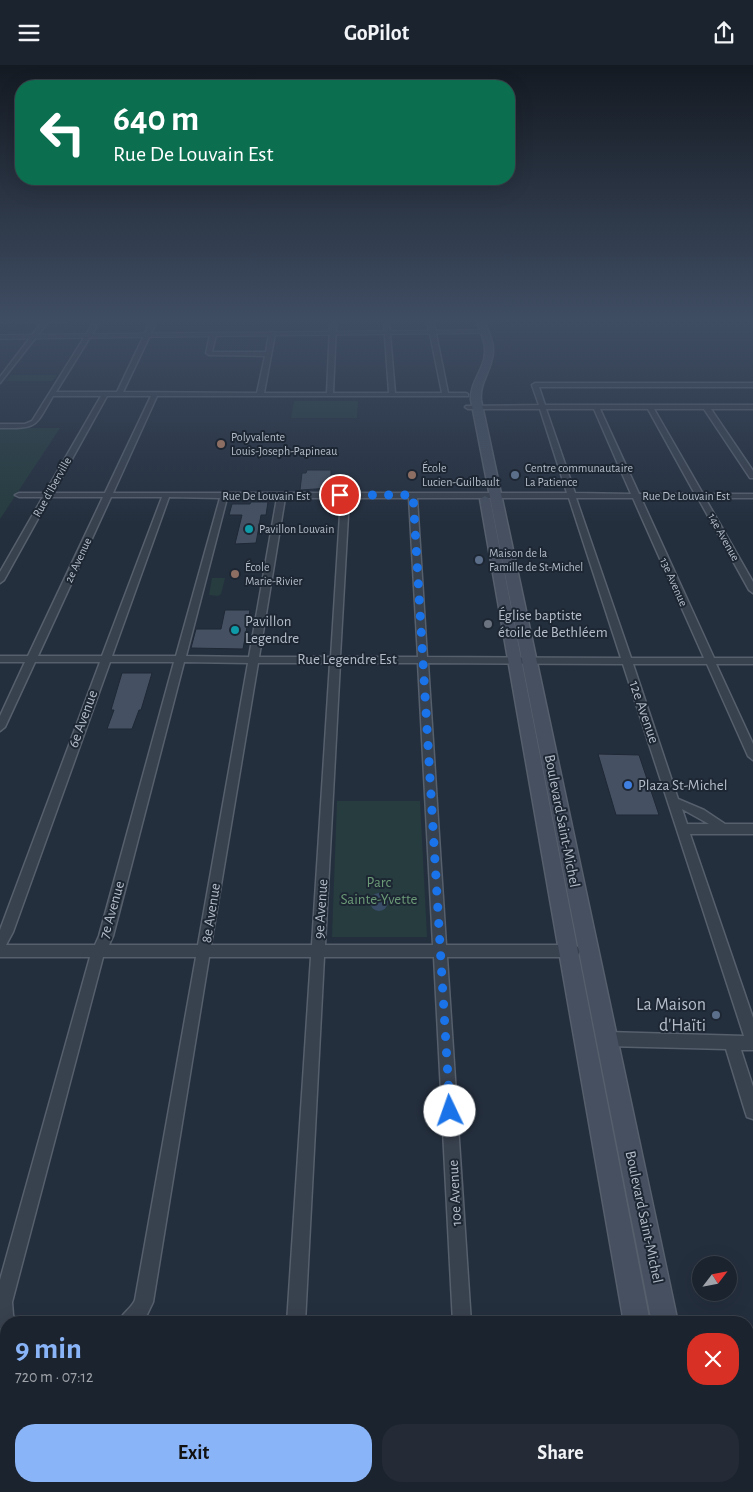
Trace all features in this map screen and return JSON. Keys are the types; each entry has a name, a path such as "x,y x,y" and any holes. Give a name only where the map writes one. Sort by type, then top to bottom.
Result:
{"main road":[{"name":"Boulevard Saint-Michel","path":"473,407 475,389"},
{"name":"Boulevard Saint-Michel","path":"466,390 473,407 578,951 636,1316"},
{"name":"Boulevard Saint-Michel","path":"578,951 607,1039 664,1316"}],"street":[{"path":"0,426 30,425 34,422 54,389"},
{"path":"119,393 121,389"},
{"path":"260,395 261,389"},
{"path":"330,389 330,395"},
{"path":"391,389 392,395"},
{"path":"444,389 445,395"},
{"name":"12e Avenue","path":"536,389 684,829 753,1042"},
{"path":"51,394 445,395 466,390"},
{"name":"Rue d'Iberville","path":"0,580 105,393"},
{"name":"2e Avenue","path":"0,727 155,394"},
{"path":"473,407 753,407"},
{"name":"13e Avenue","path":"596,407 753,756"},
{"name":"14e Avenue","path":"650,407 753,590"},
{"path":"706,407 753,476"},
{"name":"Rue De Louvain Est","path":"19,495 753,496"},
{"name":"7e Avenue","path":"4,1316 3,1302 99,951 106,936 224,495"},
{"name":"9e Avenue","path":"296,1316 345,495"},
{"name":"10e Avenue","path":"413,495 462,1316"},
{"name":"6e Avenue","path":"0,943 6,932 166,496"},
{"name":"8e Avenue","path":"137,1316 144,1302 282,496"},
{"name":"Rue Legendre Est","path":"0,659 753,661"},
{"path":"675,802 691,807 723,829"},
{"path":"684,829 753,829"},
{"path":"0,951 578,951"},
{"path":"607,1039 753,1042"},
{"path":"732,1042 753,1111"}],"green space":[{"path":"294,401 358,401 357,418 291,418"},
{"path":"0,428 60,428 0,519"},
{"path":"212,578 225,578 221,594 218,596 209,595"},
{"name":"Parc Sainte-Yvette","path":"337,801 420,801 427,937 332,937"}],"water":[{"path":"379,893 385,896 388,902 385,908 379,911 373,908 370,902 373,896"}],"building":[{"path":"307,470 331,470 331,488 300,490 302,473 306,473"},
{"name":"Pavillon Louvain","path":"251,502 268,502 266,515 261,515 256,543 235,544 242,515 229,515 232,504 250,504"},
{"name":"Pavillon Legendre","path":"225,610 250,610 243,649 191,648 196,629 221,629"},
{"path":"122,673 152,673 141,710 139,710 132,729 107,729 114,710 111,710"},
{"name":"Plaza St-Michel","path":"598,754 639,755 659,815 616,815"}],"place":[{"name":"Polyvalente Louis-Joseph-Papineau","path":"221,444"},
{"name":"École Lucien-Guilbault","path":"412,475"},
{"name":"Centre communautaire La Patience","path":"515,475"},
{"name":"Pavillon Louvain","path":"249,529"},
{"name":"Maison de la Famille de St-Michel","path":"479,560"},
{"name":"École Marie-Rivier","path":"235,574"},
{"name":"Église baptiste étoile de Bethléem","path":"488,624"},
{"name":"Pavillon Legendre","path":"235,630"},
{"name":"Plaza St-Michel","path":"628,785"},
{"name":"La Maison d'Haïti","path":"716,1015"}],"route":[{"path":"340,495 413,495 450,1111"}]}
